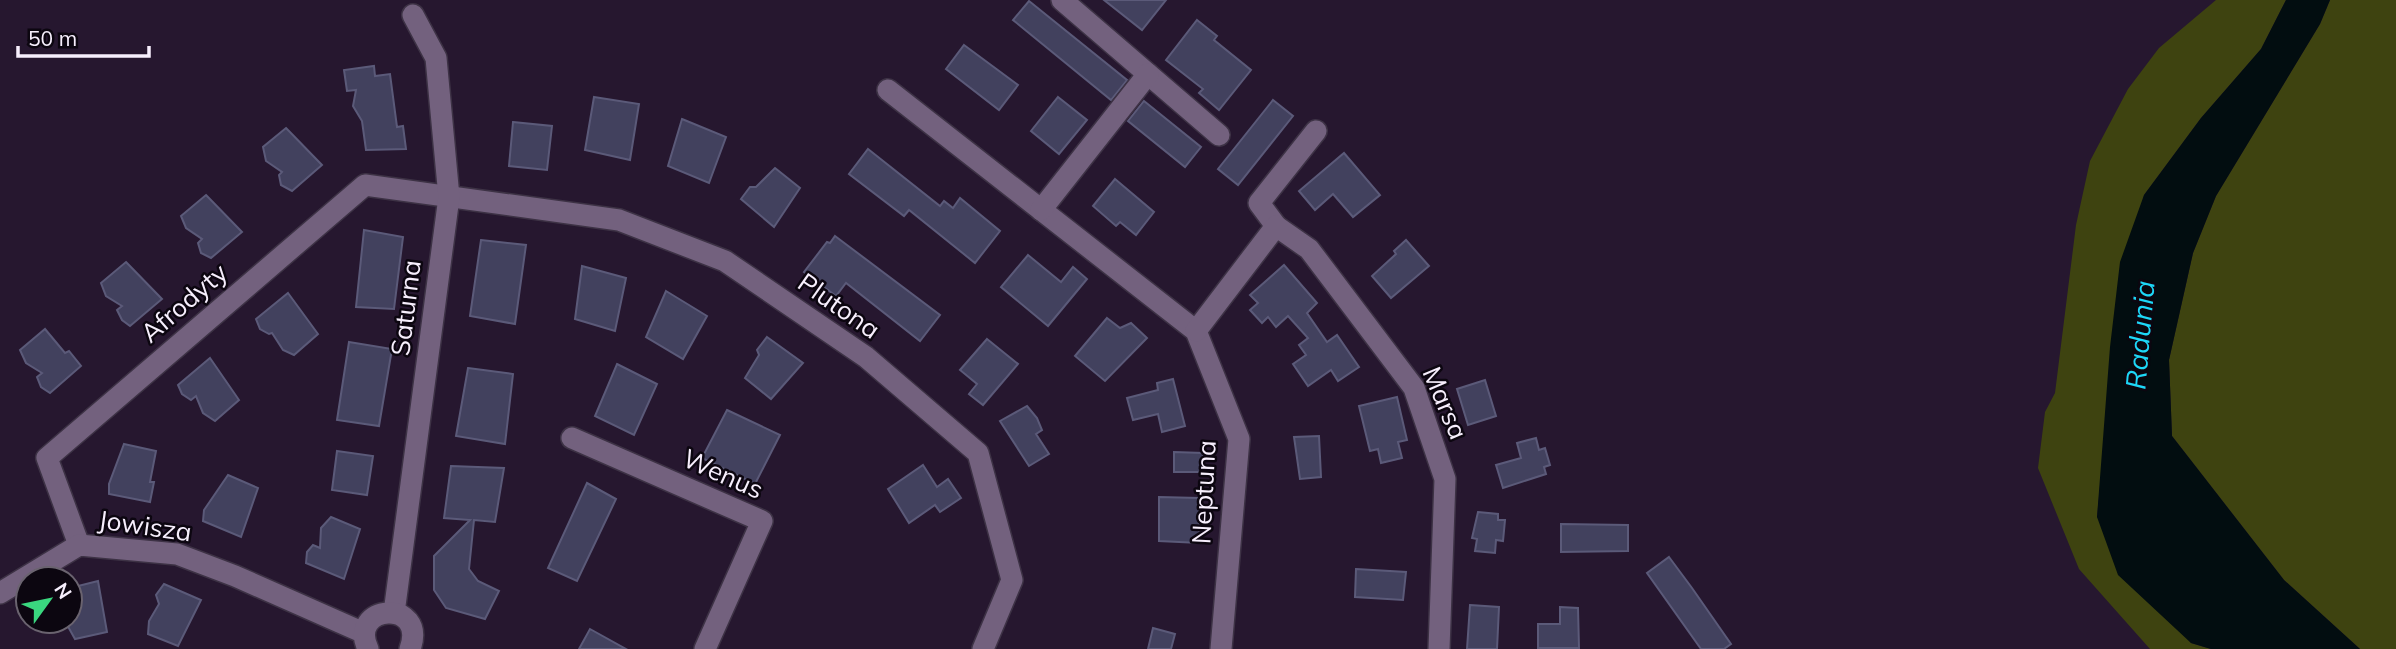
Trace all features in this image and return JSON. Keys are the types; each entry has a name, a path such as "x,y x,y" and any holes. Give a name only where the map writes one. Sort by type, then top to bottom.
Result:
{"street":[{"path":"1062,0 1219,135"},
{"name":"Saturna","path":"394,613 449,197 436,58 413,15"},
{"path":"1041,210 1148,74"},
{"path":"887,90 1196,331 1276,226 1259,203 1316,131"},
{"name":"Afrodyty","path":"79,545 47,458 365,185 449,197"},
{"name":"Plutona","path":"449,197 619,220 713,256 725,261 866,357 978,453 1012,580 983,649"},
{"name":"Marsa","path":"1276,226 1309,249 1414,388 1445,480 1439,649"},
{"name":"Neptuna","path":"1196,331 1239,439 1221,649"},
{"name":"Wenus","path":"572,438 762,521 705,649"},
{"name":"Jowisza","path":"0,593 79,545 177,554 235,576 366,641"},
{"path":"366,641 372,618 379,614 394,613 408,622 412,630 411,649"}],"green space":[{"path":"2216,0 2286,0 2261,49 2201,118 2144,195 2105,434 2097,517 2191,643 2211,649 2150,649 2079,569 2038,468 2045,412 2055,393 2076,225 2090,161 2128,89 2159,48"},
{"path":"2330,0 2396,0 2396,649 2360,649 2284,580 2172,436 2169,360 2193,253 2216,196 2320,24"}],"water":[{"name":"Radunia","path":"2286,0 2330,0 2320,24 2216,196 2193,253 2169,360 2172,436 2284,580 2360,649 2211,649 2191,643 2118,575 2097,517 2110,347 2120,262 2144,195 2201,118 2261,49"}],"building":[{"path":"1104,0 1166,0 1142,30"},
{"path":"1029,1 1127,80 1111,100 1013,20"},
{"path":"1197,20 1217,36 1214,40 1251,70 1219,110 1199,93 1203,89 1166,60"},
{"path":"964,45 1018,85 999,110 946,69"},
{"path":"374,66 375,76 390,74 397,127 403,126 406,149 366,150 362,121 353,106 356,90 347,91 344,70"},
{"path":"594,97 639,104 630,160 585,150"},
{"path":"1058,97 1087,120 1059,154 1031,131"},
{"path":"1273,100 1293,116 1238,185 1218,169"},
{"path":"1144,101 1201,147 1185,167 1128,121"},
{"path":"682,119 726,137 709,183 668,166"},
{"path":"513,122 552,126 547,170 509,166"},
{"path":"286,128 322,165 292,191 281,185 279,175 282,172 266,161 263,147"},
{"path":"868,149 940,206 944,201 953,208 960,198 1000,231 975,263 909,210 904,216 849,174"},
{"path":"1344,153 1380,195 1353,217 1333,194 1315,210 1299,191"},
{"path":"775,168 800,188 774,227 741,199 750,187 756,187"},
{"path":"1115,179 1154,212 1136,235 1120,222 1116,226 1093,206"},
{"path":"206,195 242,232 211,258 201,253 198,243 202,239 186,228 181,216"},
{"path":"364,230 403,237 394,309 356,307"},
{"path":"835,236 940,315 920,341 846,283 836,296 804,272 827,242 830,243"},
{"path":"481,240 526,245 515,324 470,316"},
{"path":"1406,240 1429,266 1391,298 1372,276 1396,254 1394,251"},
{"path":"1028,255 1061,282 1073,267 1087,279 1048,326 1001,287"},
{"path":"126,262 162,299 130,326 122,320 117,310 122,306 106,296 101,283"},
{"path":"1284,265 1317,303 1307,313 1327,342 1337,335 1359,367 1338,381 1331,370 1308,386 1293,364 1306,355 1299,345 1308,338 1288,316 1276,327 1268,317 1262,323 1250,310 1258,303 1250,295"},
{"path":"582,266 626,278 615,331 575,319"},
{"path":"666,291 707,316 683,359 646,337"},
{"path":"288,293 318,334 294,355 283,350 272,333 260,329 256,319"},
{"path":"1107,318 1120,328 1131,323 1147,338 1105,381 1075,356"},
{"path":"45,329 65,353 69,351 81,366 50,393 41,387 37,377 42,373 26,363 20,350"},
{"path":"767,337 803,363 771,399 745,378 759,355 757,350"},
{"path":"987,339 1018,364 983,405 969,394 977,384 960,370"},
{"path":"349,342 392,349 379,426 337,420"},
{"path":"210,358 239,400 215,421 203,413 196,396 191,400 182,394 178,385"},
{"path":"617,364 657,384 634,435 595,416"},
{"path":"468,368 513,374 505,444 456,436"},
{"path":"1173,379 1185,426 1162,432 1158,414 1133,420 1127,398 1158,390 1157,383"},
{"path":"1485,380 1496,416 1468,425 1457,389"},
{"path":"1397,397 1407,440 1398,442 1402,458 1381,463 1378,449 1370,451 1359,406"},
{"path":"1027,406 1037,418 1042,430 1036,434 1049,454 1029,466 1000,421"},
{"path":"727,410 780,435 755,484 702,458"},
{"path":"1319,436 1321,477 1300,479 1294,437"},
{"path":"1536,438 1539,450 1545,448 1550,465 1544,467 1546,474 1503,488 1496,465 1521,458 1517,443"},
{"path":"124,444 156,451 150,482 154,482 150,502 109,494 109,484"},
{"path":"337,451 373,456 367,495 332,490"},
{"path":"1174,452 1203,453 1203,472 1174,472"},
{"path":"923,465 937,487 948,479 961,498 940,512 935,505 909,523 888,489"},
{"path":"451,466 504,468 495,522 474,520 469,569 478,581 499,591 485,619 446,608 434,590 434,556 470,520 444,518"},
{"path":"228,475 258,488 241,537 203,521 204,510"},
{"path":"587,483 616,499 577,581 548,568"},
{"path":"1159,497 1199,498 1199,543 1159,541"},
{"path":"1478,512 1498,514 1498,520 1505,520 1503,541 1496,540 1495,553 1475,551 1477,539 1472,538"},
{"path":"331,517 360,529 344,579 306,563 307,552 313,545 320,548 321,528"},
{"path":"1561,524 1628,525 1628,551 1561,552"},
{"path":"1669,557 1731,644 1724,649 1701,649 1647,573"},
{"path":"1356,569 1406,572 1403,600 1355,597"},
{"path":"98,581 107,632 75,639 73,635 84,635 84,584"},
{"path":"164,584 201,600 178,646 148,634 149,621 159,604 156,595"},
{"path":"1470,605 1499,607 1497,649 1467,649"},
{"path":"1560,607 1578,608 1579,648 1538,648 1538,624 1560,624"},
{"path":"1153,628 1175,634 1171,649 1148,649"},
{"path":"590,629 626,649 579,649"}]}
